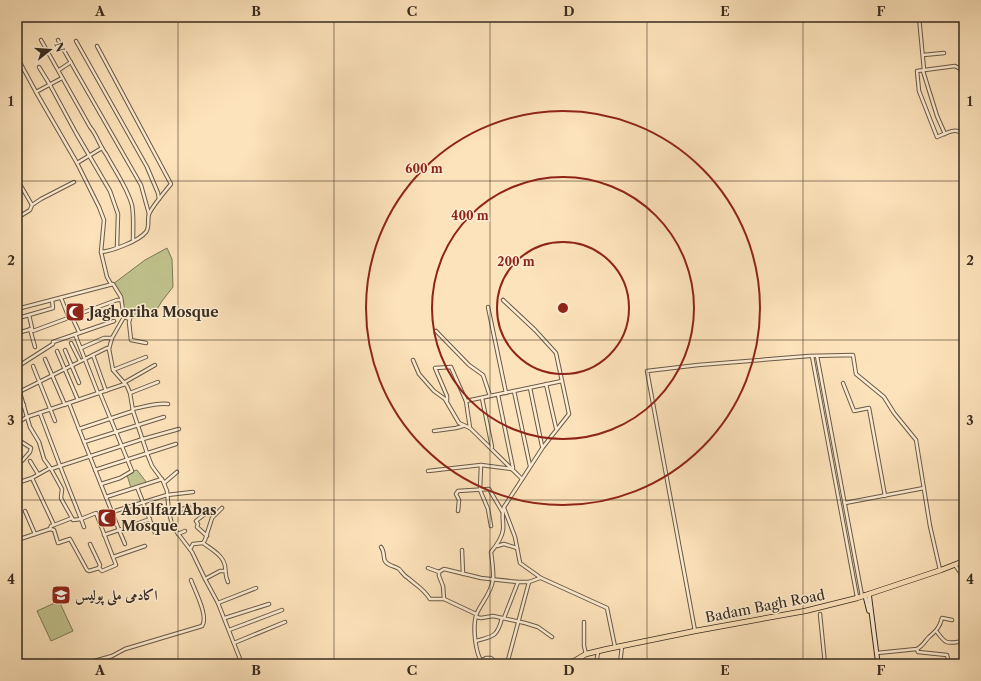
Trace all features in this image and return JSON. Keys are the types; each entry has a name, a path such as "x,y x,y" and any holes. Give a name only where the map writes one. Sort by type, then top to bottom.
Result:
{"main road":[{"name":"Badam Bagh Road","path":"569,664 586,654 615,647 805,611 857,598 964,561"},
{"path":"865,595 877,653 877,663"},
{"path":"865,595 877,663"}],"street":[{"path":"919,17 924,70 937,116 945,134"},
{"path":"41,40 127,193 134,217 133,241"},
{"path":"58,40 141,185 149,214 146,232 133,241 110,251 101,252"},
{"path":"76,41 147,167 158,193 159,201"},
{"path":"97,46 171,184 149,214"},
{"path":"922,56 944,53"},
{"path":"17,57 76,163 103,216 101,252 110,284 113,284 119,293 124,317 112,338 109,348 113,370 125,384 130,393 133,410 150,462 164,483 172,524 190,549 204,579 218,603 242,664"},
{"path":"59,70 71,62"},
{"path":"964,71 955,66 917,71 919,91 937,137 955,130 960,131 964,136"},
{"path":"39,67 110,191 118,214 117,248"},
{"path":"36,92 62,78"},
{"path":"964,98 962,97 964,101"},
{"path":"76,163 102,148"},
{"path":"17,180 32,205"},
{"path":"17,218 30,210 32,205 40,199 74,182"},
{"path":"17,309 105,287 110,284"},
{"path":"61,298 79,332"},
{"path":"22,317 53,308 52,300"},
{"path":"17,328 18,332 31,329 33,331 117,300 121,300"},
{"path":"502,300 535,330 555,352 569,414 542,447 502,511"},
{"path":"488,307 506,393"},
{"path":"29,315 35,347"},
{"path":"124,317 130,319 128,322 131,340 146,343"},
{"path":"17,367 53,344 53,342 114,321"},
{"path":"436,331 469,365 483,375 490,396"},
{"path":"75,334 132,471 120,478 101,484"},
{"path":"81,348 104,338 112,338"},
{"path":"71,343 80,362"},
{"path":"17,345 19,353"},
{"path":"18,393 109,348"},
{"path":"65,350 79,383"},
{"path":"57,351 78,400"},
{"path":"93,355 106,391"},
{"path":"695,631 647,371 698,365 812,356 853,355 856,374 884,397 916,440 930,526 940,570"},
{"path":"812,356 857,598"},
{"path":"817,356 845,503 865,595"},
{"path":"113,370 146,357"},
{"path":"44,359 65,405"},
{"path":"413,360 419,374 434,391 445,399 459,423 470,428 522,479"},
{"path":"17,423 27,416 52,410 125,384 127,380 155,365"},
{"path":"33,366 52,410 55,421"},
{"path":"447,403 447,396 435,369 436,368 451,367 466,401 470,428"},
{"path":"466,401 562,381"},
{"path":"130,393 158,382"},
{"path":"843,383 854,411 869,408 885,496"},
{"path":"546,384 556,429"},
{"path":"17,387 30,427 39,442 44,459 62,489 61,498 72,518"},
{"path":"530,388 542,447"},
{"path":"514,391 530,466"},
{"path":"498,395 513,469"},
{"path":"482,398 492,448"},
{"path":"69,403 125,544"},
{"path":"79,429 133,410 162,403 168,404"},
{"path":"17,410 24,405"},
{"path":"40,413 84,527"},
{"path":"84,442 164,417"},
{"path":"434,431 456,428 463,425"},
{"path":"17,483 32,478 50,468 179,429"},
{"path":"17,439 31,448 30,452 22,461 17,459"},
{"path":"95,470 176,444"},
{"path":"30,461 38,474"},
{"path":"428,471 481,466 513,469"},
{"path":"481,466 480,490 488,509 491,526"},
{"path":"164,483 177,472"},
{"path":"32,478 54,525"},
{"path":"106,497 162,479"},
{"path":"137,487 155,533"},
{"path":"845,503 924,488"},
{"path":"458,511 459,500 456,494 458,491 480,490 490,490 502,511 503,531 497,546 491,552 493,580 485,600 476,615 474,631 483,664"},
{"path":"112,512 167,495 192,492"},
{"path":"169,513 188,507"},
{"path":"504,507 515,537 520,564 541,578 607,608 615,647"},
{"path":"203,543 207,536 212,518 222,508"},
{"path":"207,536 197,527 198,524 196,521 210,510"},
{"path":"25,511 35,534"},
{"path":"17,540 50,529 51,526 72,518 73,520 81,519 96,513 116,564 102,571 99,568 89,571 87,570 70,539 58,543 54,530 50,529"},
{"path":"104,535 150,519"},
{"path":"178,534 185,531"},
{"path":"190,549 196,543 203,543 216,552 224,564 225,576 228,582"},
{"path":"90,544 100,565 99,568"},
{"path":"497,546 504,544 517,548"},
{"path":"113,557 145,546"},
{"path":"381,547 384,551 384,559 386,563 399,569 406,577 428,594 430,599 444,599 481,618 492,616 538,627 552,637"},
{"path":"462,550 463,574"},
{"path":"955,564 964,578"},
{"path":"428,568 438,572 444,569 493,580 529,582 541,578"},
{"path":"204,579 220,571 224,571"},
{"path":"438,572 443,586 444,599"},
{"path":"84,664 202,626 204,621 201,607 191,580"},
{"path":"476,641 493,636 500,628 518,582"},
{"path":"507,664 529,582"},
{"path":"218,603 256,588"},
{"path":"224,618 269,604"},
{"path":"229,630 282,610"},
{"path":"820,614 825,664"},
{"path":"877,653 917,649 929,637 937,632 942,618 952,620"},
{"path":"234,643 285,622"},
{"path":"584,622 584,646 586,654"},
{"path":"937,632 947,643 964,642"},
{"path":"620,664 622,646"},
{"path":"917,649 918,652 947,655 949,664"},
{"path":"596,664 598,651"},
{"path":"481,661 486,658 491,658 497,664"},
{"path":"857,664 877,663"}],"green space":[{"path":"167,248 172,259 173,287 156,311 140,317 124,317 121,297 113,284 145,260"},
{"path":"137,470 147,483 131,488 127,475"},
{"path":"59,601 73,631 51,641 37,611"}],"place":[{"name":"Jaghoriha Mosque","path":"75,312"},
{"name":"AbulfazlAbas Mosque","path":"107,518"},
{"name":"اکادمی ملی پولیس","path":"61,595"}]}
